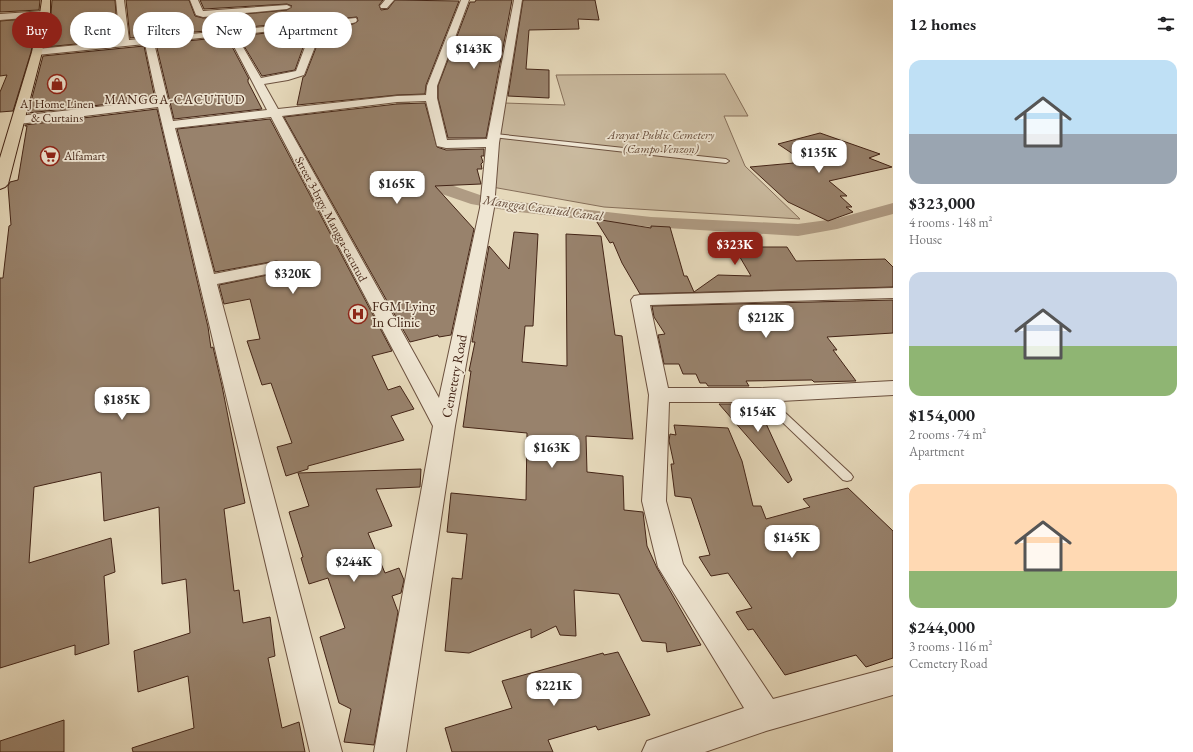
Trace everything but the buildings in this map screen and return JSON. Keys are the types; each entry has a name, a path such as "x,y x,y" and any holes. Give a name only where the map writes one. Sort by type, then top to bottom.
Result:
{"main road":[{"path":"45,12 46,0"},
{"path":"0,184 4,152 19,120 37,48"}],"street":[{"path":"120,0 121,12"},
{"path":"194,0 200,13 202,14"},
{"path":"240,0 248,12"},
{"path":"464,0 432,86 432,98 441,143 446,144 494,140"},
{"name":"Cemetery Road","path":"390,752 444,426 488,200 494,140 518,0"},
{"path":"256,19 287,7"},
{"path":"0,17 12,16"},
{"path":"125,43 133,42"},
{"path":"36,52 76,48"},
{"path":"151,48 168,126 326,752"},
{"name":"Street 3-brgy. Mangga-cacutud","path":"239,48 444,426"},
{"path":"257,82 288,78 300,73 310,48"},
{"path":"168,126 397,99 432,98"},
{"path":"19,120 163,103"},
{"path":"207,281 276,267"},
{"path":"766,716 671,567 654,501 659,395 640,300 893,293"},
{"path":"659,395 760,395 893,388"},
{"path":"658,752 766,716 893,681"}],"lane":[{"path":"494,140 584,145 655,155 726,161"},
{"path":"760,395 847,476"}],"green space":[{"name":"Arayat Public Cemetery (Campo Venzon)","path":"725,74 748,116 724,116 745,166 800,219 604,207 492,187 504,103 565,105 556,75"}],"waterway":[{"name":"Mangga Cacutud Canal","path":"391,65 403,91 403,134 410,150 426,171 448,190 477,200 510,206 651,222 798,230 837,224 893,208"}],"place":[{"name":"AJ Home Linen & Curtains","path":"57,84"},
{"name":"Alfamart","path":"50,156"},
{"name":"FGM Lying In Clinic","path":"358,314"}],"district":[{"name":"MANGGA-CACUTUD","path":"175,99"}]}
